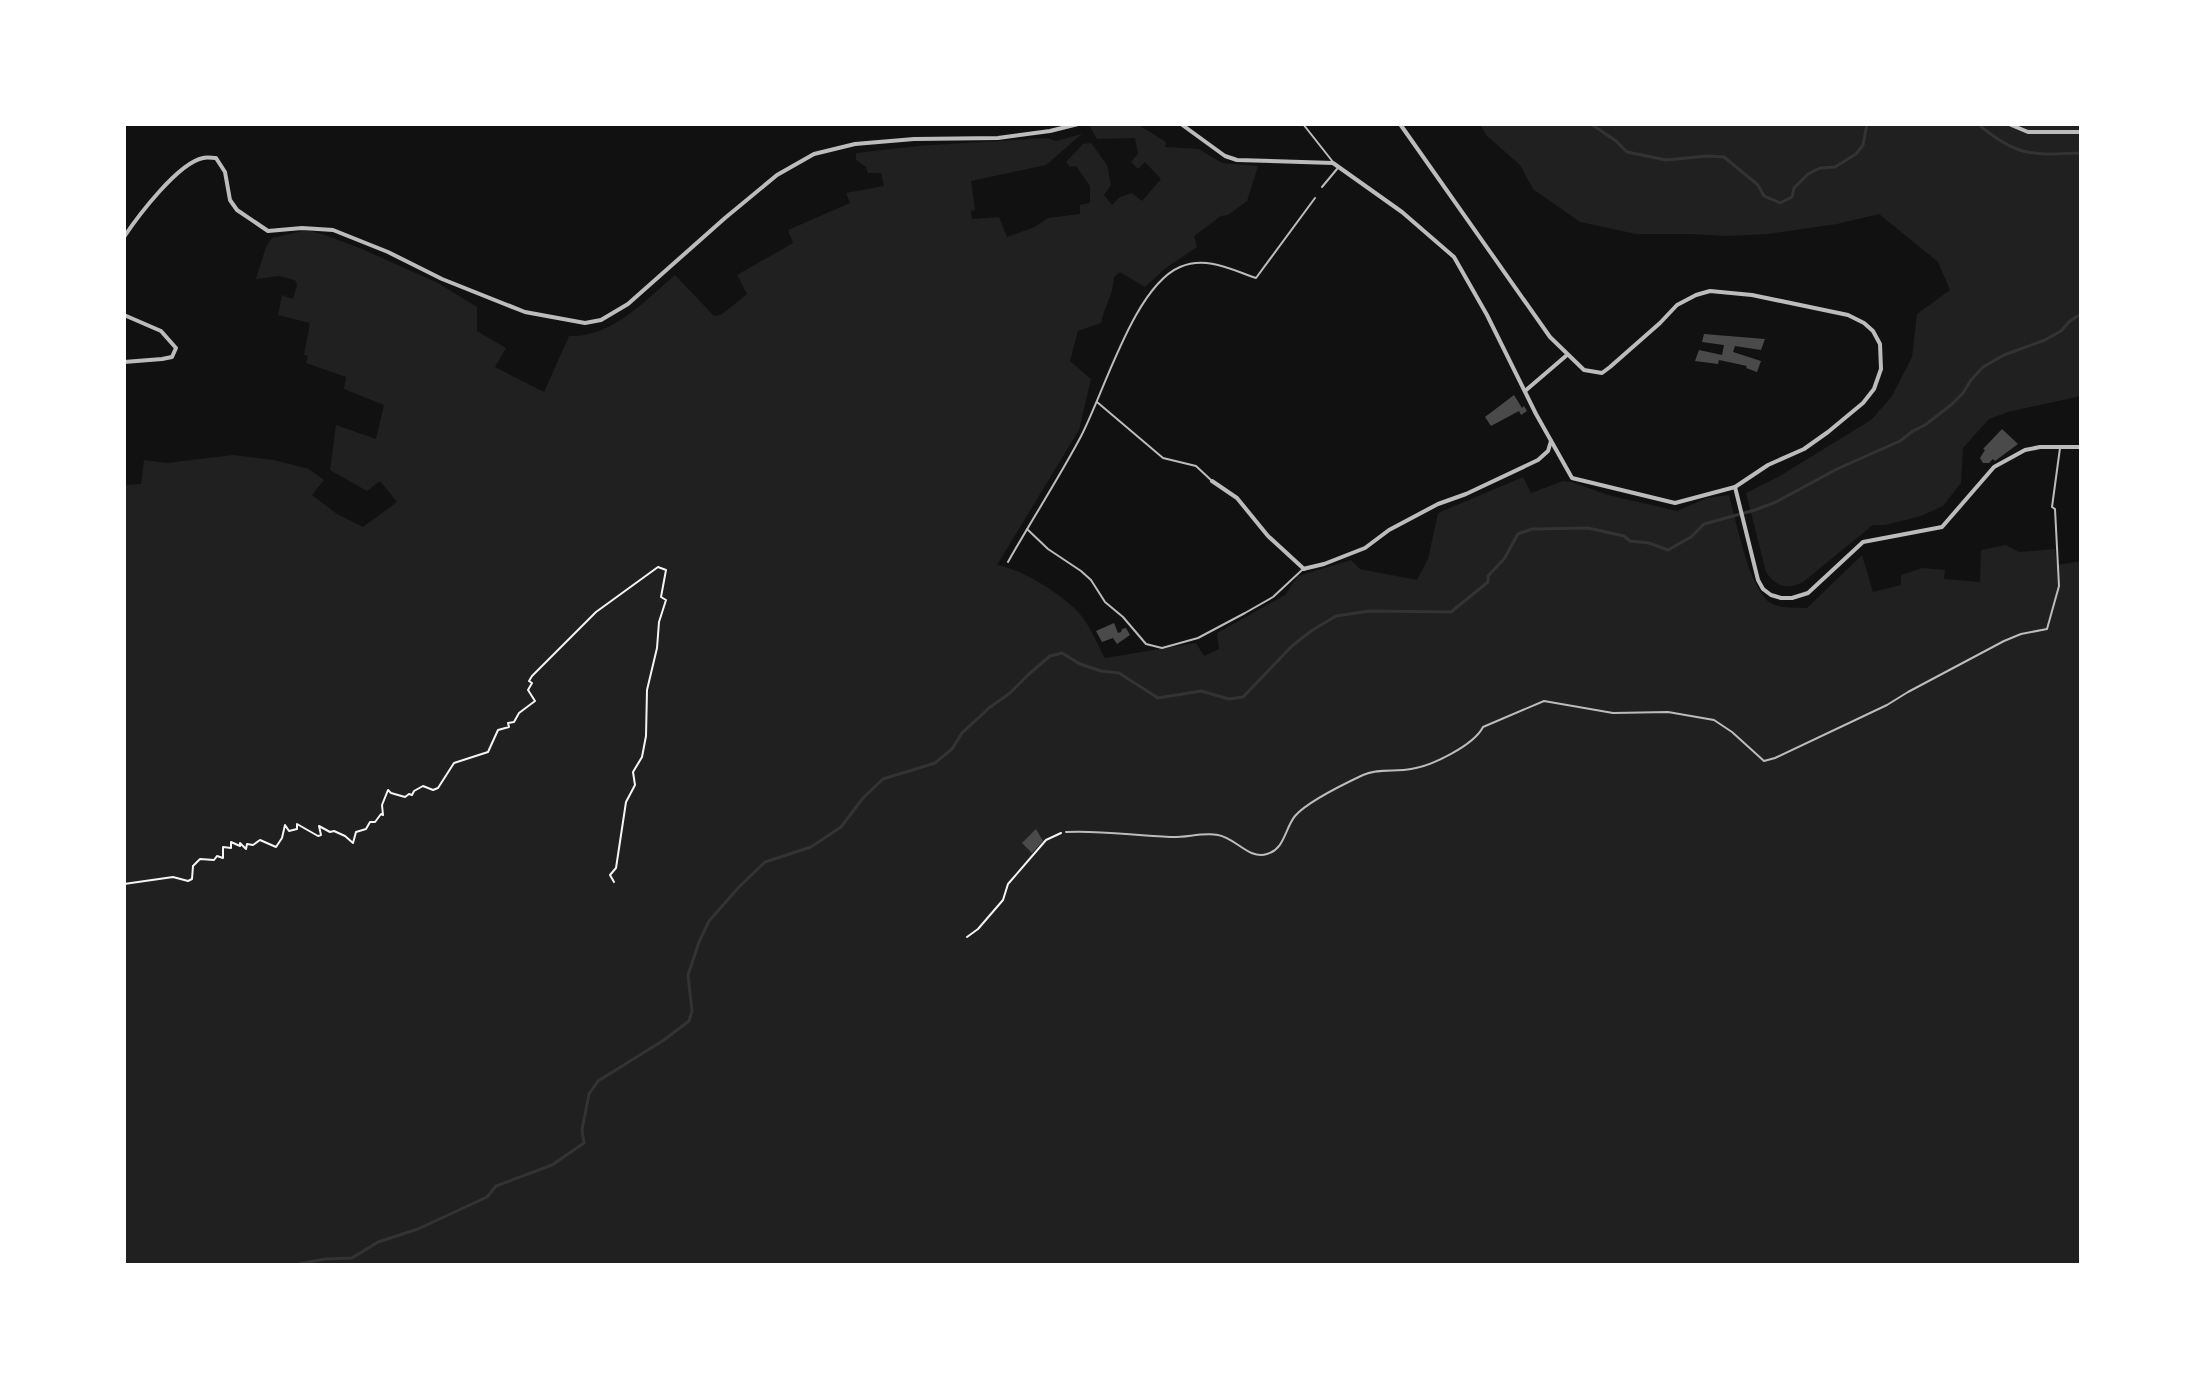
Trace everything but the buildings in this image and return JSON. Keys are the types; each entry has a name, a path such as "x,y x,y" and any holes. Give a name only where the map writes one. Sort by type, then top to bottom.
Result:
{"street":[{"path":"124,237 169,180 193,162 204,157 216,158 225,172 230,200 237,210 268,231 302,228 333,230 525,312 585,323 601,320 628,304 777,175 814,154 855,144 914,139 998,138 1078,124"},
{"path":"1181,124 1225,156 1237,160 1333,163 1340,166 1402,212 1454,257 1572,478 1675,503 1735,487 1768,465 1804,449 1863,403 1874,389 1881,369 1880,344 1864,323 1835,312 1752,295 1710,291 1677,305 1602,373 1584,370 1550,337 1400,124"},
{"path":"2009,124 2028,132 2081,132"},
{"path":"124,315 161,331 176,348 172,357 124,362"},
{"path":"1525,391 1567,355"},
{"path":"1212,481 1237,498 1268,536 1304,569 1365,548 1389,530 1438,504 1538,460 1548,451 1551,441"},
{"path":"1735,487 1758,580 1771,595 1792,598 1808,593 1863,542 1942,527 1994,467 2025,450 2081,447"}],"lane":[{"path":"1303,124 1333,163"},
{"path":"1322,187 1340,166"},
{"path":"1008,562 1080,438 1127,333 1153,288 1176,269 1196,262 1210,262 1256,278 1315,198"},
{"path":"1096,402 1163,458 1196,466 1212,481"},
{"path":"1066,832 1186,837 1215,834 1256,855 1267,854 1279,846 1296,815 1325,795 1368,772 1410,769 1436,761 1478,736 1483,727 1544,701 1613,713 1668,712 1714,720 1764,761 1775,758 1887,705 2004,641 2047,629 2059,586 2055,509 2052,507 2060,447"},
{"path":"1027,528 1048,549 1091,580 1105,602 1123,617 1146,644 1162,648 1198,638 1245,613 1273,597 1304,569"}],"path":[{"path":"124,884 173,877 188,881 192,879 193,866 200,859 223,858 223,847 231,848 231,842 240,846 240,843 246,849 247,844 253,845 260,840 276,847 285,825 289,831 297,829 297,824 318,836 321,835 319,826 323,826 353,843 356,832 366,829 370,822 383,815 382,805 388,790 405,797 423,786 433,790 438,788 454,763 488,752 498,730 509,727 508,723 514,722 519,713 535,701 528,690 532,676 596,612 658,567 666,570 661,597 666,600 647,690 646,736 642,757 633,772 635,785 626,802 616,868 610,875 614,882"},
{"path":"967,937 1003,900 1008,884 1046,840 1066,832"}],"shaded area":[{"path":"1137,124 1166,142 1165,147 1199,149 1222,163 1258,166 1247,201 1194,236 1197,247 1145,287 1120,272 1114,277 1101,323 1078,331 1070,361 1091,379 1079,430 997,565 1029,577 1072,606 1087,623 1105,658 1196,643 1204,656 1219,649 1217,633 1285,595 1298,576 1351,560 1360,569 1417,580 1428,559 1438,513 1523,477 1531,493 1563,481 1572,482 1608,495 1677,511 1707,498 1729,495 1755,583 1769,602 1782,607 1807,608 1862,555 1873,592 1901,585 1901,575 1922,568 1945,570 1944,579 1980,582 1981,550 2006,545 2019,552 2055,549 2057,565 2081,561 2081,1265 124,1265 124,485 141,484 144,460 167,463 233,455 274,460 309,469 324,480 312,495 337,514 363,527 397,502 380,481 367,491 330,470 336,425 376,439 384,405 344,389 346,377 306,363 308,356 304,355 310,323 278,315 282,295 293,299 297,285 295,280 279,276 256,279 272,238 307,230 362,249 438,283 477,307 477,331 506,348 495,367 544,392 569,336 599,331 627,316 675,275 714,316 721,315 747,294 737,275 793,243 788,230 850,203 846,193 884,186 881,173 868,173 866,167 856,160 856,153 1047,138 1056,141 1082,134 1046,165 971,181 975,210 971,211 972,219 999,217 1007,237 1035,227 1048,218 1080,214 1080,205 1090,203 1090,186 1076,166 1070,167 1066,162 1083,144 1091,143 1107,165 1111,185 1104,195 1112,205 1120,197 1132,193 1142,201 1161,179 1145,162 1138,169 1131,162 1138,154 1135,138 1097,139 1090,127"},
{"path":"1480,124 2081,124 2081,396 1989,419 1963,448 1961,483 1943,506 1921,516 1873,525 1803,582 1792,586 1778,584 1766,572 1746,493 1871,420 1892,396 1912,357 1917,314 1950,290 1938,262 1879,214 1768,234 1725,236 1636,234 1580,222 1533,189 1520,165 1486,135"}],"waterway":[{"path":"1591,124 1627,152 1666,160 1724,157 1758,185 1764,196 1780,203 1792,197 1794,188 1808,174 1820,168 1835,167 1856,154 1863,145 1867,124"},
{"path":"1978,124 2004,143 2025,152 2081,153"},
{"path":"294,1265 352,1258 378,1242 418,1229 487,1197 496,1186 552,1165 584,1143 582,1130 589,1094 598,1081 689,1021 692,1011 688,975 699,942 709,921 739,887 765,862 811,847 841,827 863,798 883,779 935,763 952,749 962,733 1050,656 1062,653 1080,664 1119,673 1158,698 1201,691 1229,699 1243,697 1292,646 1336,616 1370,611 1451,612 1488,582 1488,576 1504,559 1518,534 1532,529 1588,528 1668,550 1691,537 1704,524 1776,502 1837,469 1900,441 1951,405 1983,367 2004,355 2045,340 2081,314"}]}
